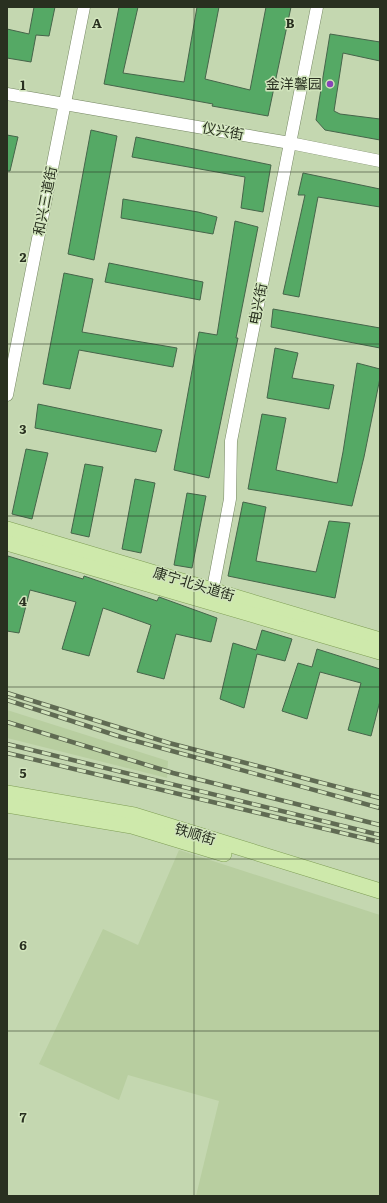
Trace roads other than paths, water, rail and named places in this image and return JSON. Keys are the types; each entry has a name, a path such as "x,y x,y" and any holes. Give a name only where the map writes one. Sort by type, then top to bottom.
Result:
{"main road":[{"name":"康宁北头道街","path":"7,529 380,652"},
{"name":"康宁北头道街","path":"7,543 380,640"},
{"name":"铁顺街","path":"7,793 134,815 380,891"},
{"name":"铁顺街","path":"7,805 132,826 380,900"}],"street":[{"name":"和兴三道街","path":"7,395 84,7"},
{"name":"电兴街","path":"212,596 230,499 231,441 317,7"},
{"name":"仪兴街","path":"7,94 290,143 380,161"}],"railway":[{"path":"7,693 169,743 380,798"},
{"path":"7,700 121,737 380,808"},
{"path":"7,722 173,773 380,825"},
{"path":"7,744 380,835"},
{"path":"7,753 380,842"}],"place":[{"name":"金洋馨园","path":"330,84"}]}
